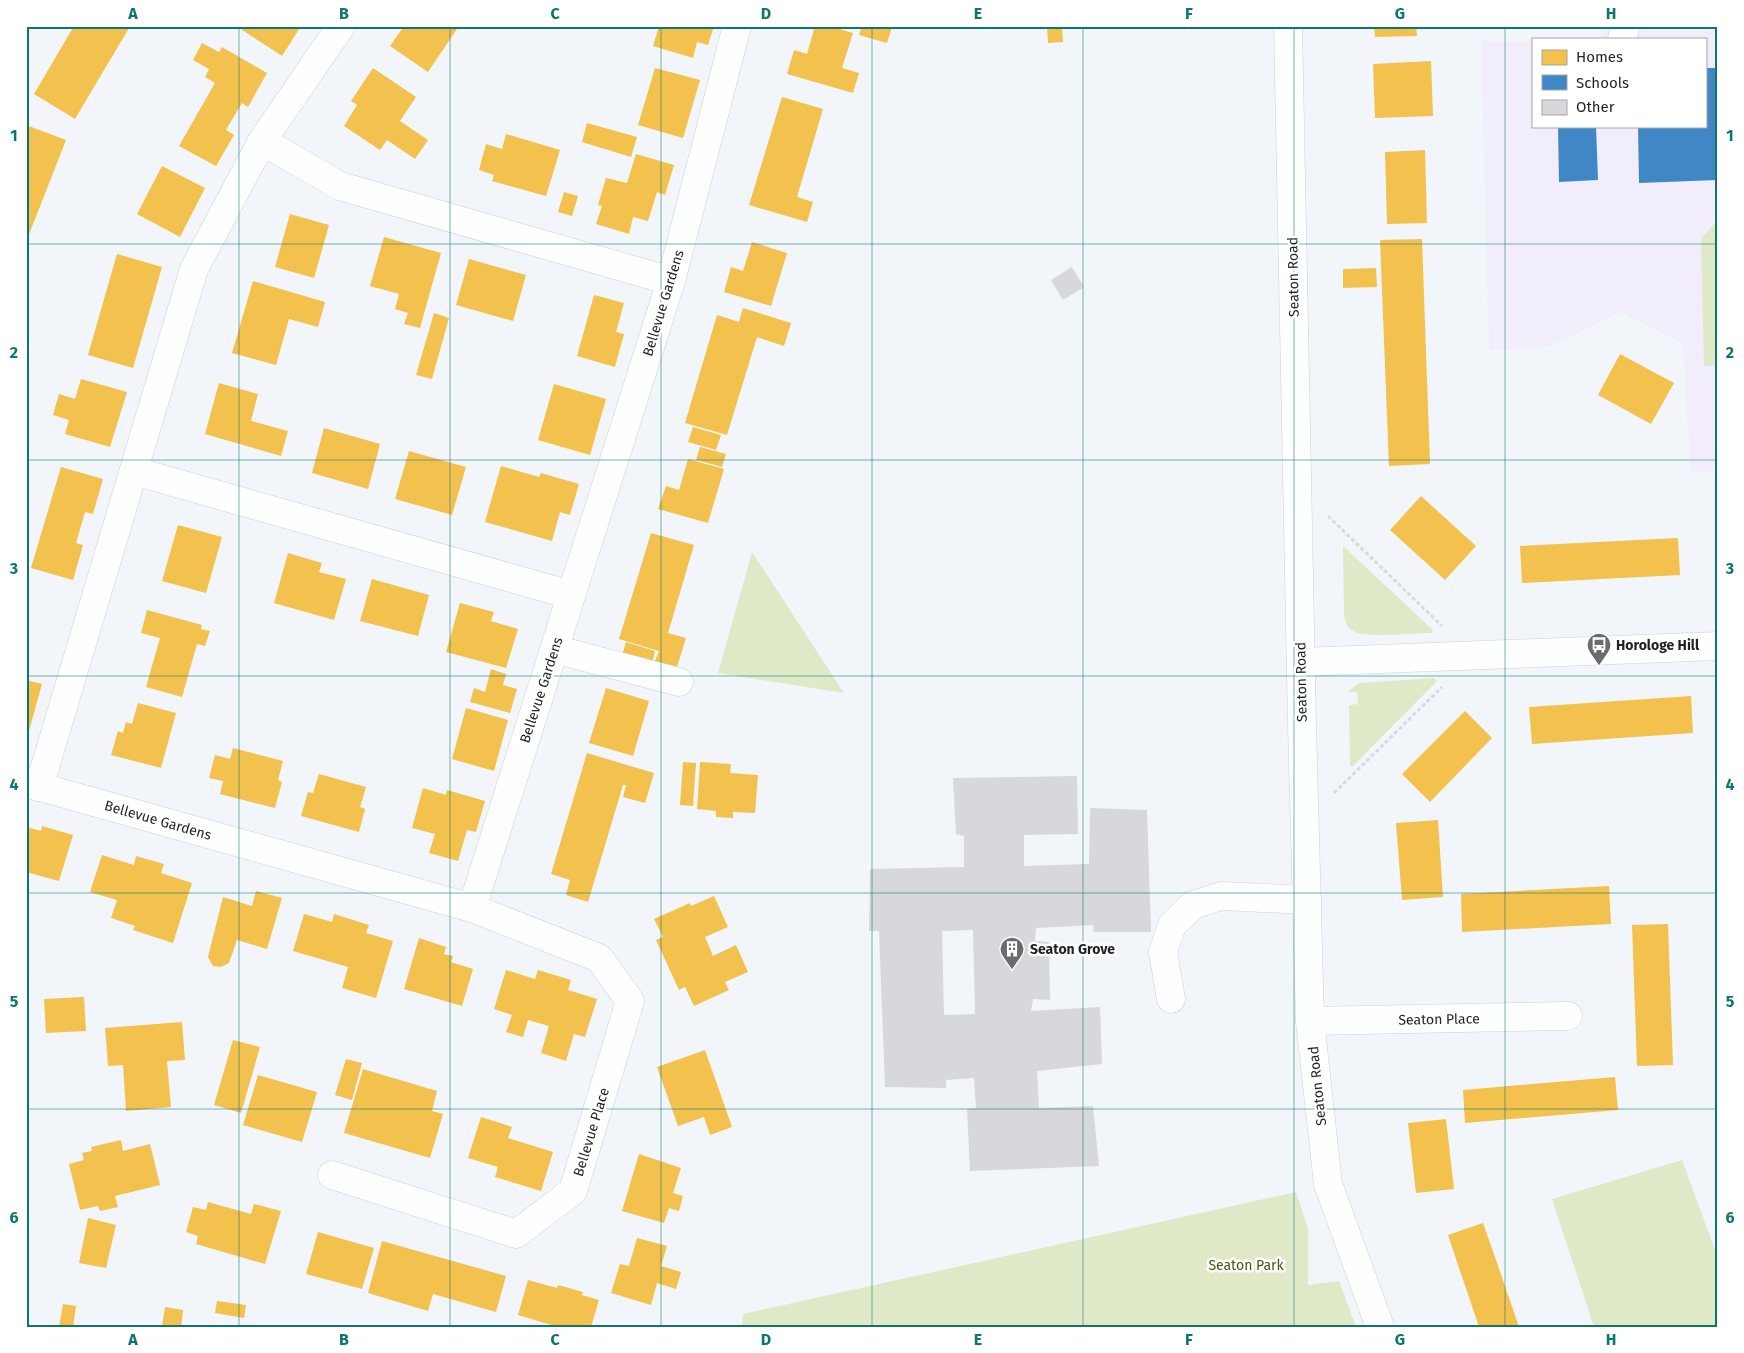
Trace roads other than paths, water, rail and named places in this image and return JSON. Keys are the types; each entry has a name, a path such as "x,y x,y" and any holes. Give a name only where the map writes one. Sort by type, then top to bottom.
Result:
{"street":[{"path":"33,785 134,471 194,270 262,141 341,26"},
{"name":"Bellevue Gardens","path":"33,785 472,908 671,281 738,26"},
{"name":"Seaton Road","path":"1288,26 1310,1021 1328,1184 1380,1327"},
{"path":"1622,38 1626,26"},
{"path":"262,141 340,186 671,281"},
{"path":"134,471 571,595"},
{"path":"1302,662 1718,646"},
{"path":"554,649 678,682"},
{"path":"1171,999 1163,952 1172,925 1193,906 1221,896 1306,900"},
{"name":"Bellevue Place","path":"332,1175 516,1234 573,1191 630,1001 599,958 472,908"},
{"name":"Seaton Place","path":"1310,1021 1568,1016"}],"place":[{"name":"Horologe Hill","path":"1599,666"},
{"name":"Seaton Grove","path":"1012,970"}],"park label":[{"name":"Seaton Park","path":"1246,1265"}]}
